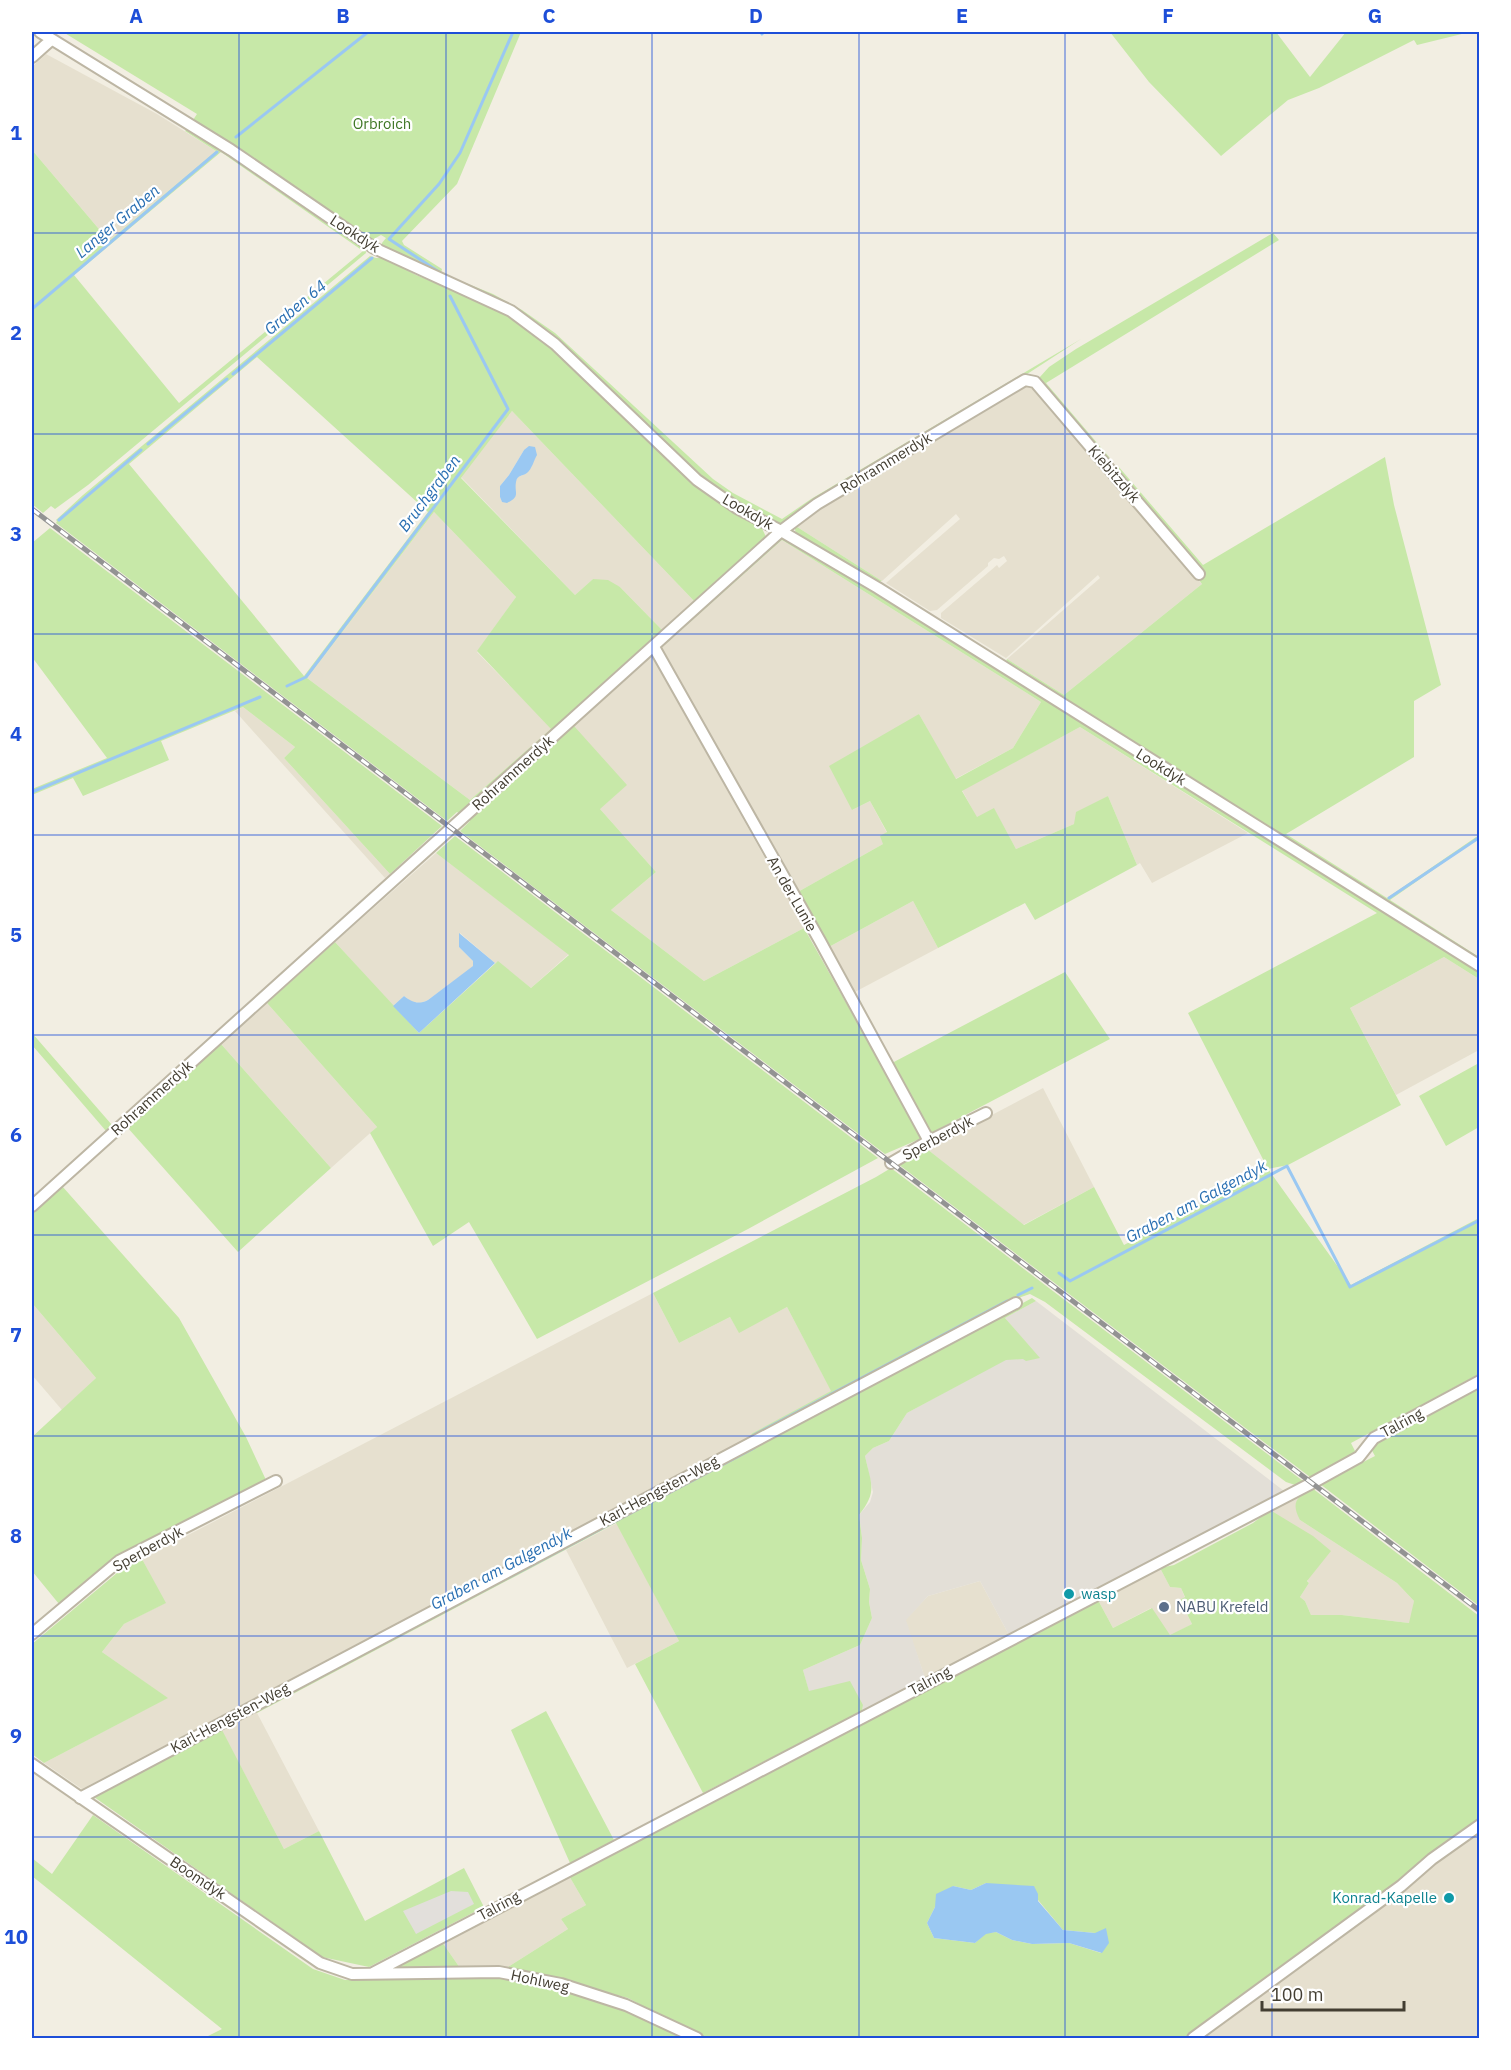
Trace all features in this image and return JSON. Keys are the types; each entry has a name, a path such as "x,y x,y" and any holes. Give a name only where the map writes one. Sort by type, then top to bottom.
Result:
{"street":[{"name":"Lookdyk","path":"40,32 231,150 374,248 511,311 555,344 697,480 737,508 781,531 886,594 1479,966"},
{"path":"32,57 51,40"},
{"name":"Rohrammerdyk","path":"32,1206 781,531 817,504 1025,380"},
{"name":"Kiebitzdyk","path":"1025,380 1035,382 1199,574"},
{"name":"An der Lunie","path":"654,647 820,941 929,1141"},
{"name":"Sperberdyk","path":"891,1163 986,1113"},
{"name":"Karl-Hengsten-Weg","path":"80,1798 1016,1303"},
{"name":"Talring","path":"373,1972 1312,1483 1359,1456 1374,1438 1479,1381"},
{"name":"Sperberdyk","path":"32,1634 119,1561 276,1481"},
{"name":"Boomdyk","path":"32,1764 320,1963 352,1974 373,1972"},
{"path":"1193,2038 1391,1893 1432,1859 1479,1825"},
{"name":"Hohlweg","path":"373,1972 499,1972 561,1984 626,2005 697,2038"}],"shaded area":[{"path":"46,54 157,114 216,151 109,241 32,150 32,67"},
{"path":"1029,385 1035,392 1037,391 1039,397 1202,584 1064,695 1007,659 1100,578 1098,575 1006,658 941,618 941,613 997,565 999,568 1007,561 1004,556 999,559 994,558 988,566 937,610 930,611 886,583 960,519 956,514 882,581 794,525"},
{"path":"512,411 695,602 663,631 620,587 593,579 575,595 461,477","holes":["524,450 527,473 518,477 502,502 500,486"]},
{"path":"434,512 516,597 477,652 552,729 470,800 307,678"},
{"path":"782,540 1041,702 1013,748 955,779 919,714 852,810 870,801 887,833 883,844 796,893 660,649"},
{"path":"652,656 804,928 704,981 611,910 656,872 600,809 574,726"},
{"path":"243,707 295,747 284,758 390,874 385,878 235,711"},
{"path":"1080,727 1248,833 1152,883 1140,863 1137,865 1108,796 1074,824 1016,849 994,809 977,818 962,790"},
{"path":"436,853 569,954 531,988 498,962 495,963 460,933 459,947 473,961 474,966 428,1000 421,1003 412,1002 404,996 393,1006 335,942"},
{"path":"913,901 938,948 853,993 827,948"},
{"path":"1444,957 1479,979 1479,1050 1396,1095 1350,1008"},
{"path":"267,1003 377,1127 331,1168 221,1044"},
{"path":"1043,1088 1094,1187 1023,1225 927,1149"},
{"path":"653,1293 679,1343 730,1317 739,1332 787,1307 832,1392 82,1789 44,1763 167,1698 102,1652 124,1624 165,1603 142,1559"},
{"path":"1036,1301 1284,1491 1009,1635 980,1581 928,1596 906,1620 925,1678 862,1711 863,1705 809,1692 803,1670 860,1645 872,1618 869,1602 870,1589 861,1560 862,1538 859,1515 870,1502 873,1492 865,1456 873,1448 889,1441 907,1413 1006,1359 1039,1358 1005,1318"},
{"path":"32,1303 96,1378 62,1410 32,1375"},
{"path":"1301,1494 1300,1520 1397,1583 1414,1601 1409,1623 1342,1615 1311,1615 1305,1601 1300,1597 1309,1583 1270,1510"},
{"path":"617,1523 679,1641 627,1668 566,1550"},
{"path":"1160,1568 1170,1587 1181,1588 1185,1598 1180,1601 1192,1624 1170,1636 1151,1608 1113,1628 1098,1600"},
{"path":"980,1581 1009,1635 925,1678 905,1620 928,1596"},
{"path":"256,1711 319,1831 284,1849 221,1729"},
{"path":"1479,1830 1479,2038 1199,2038 1246,2005"},
{"path":"568,1874 586,1905 561,1919 568,1929 508,1967 460,1968 442,1942"},
{"path":"451,1891 468,1892 474,1904 416,1934 403,1911"}],"green space":[{"name":"Orbroich","path":"63,32 521,32 457,184 402,241 404,245 442,269 441,273 493,294 522,310 555,333 713,479 733,493 782,519 811,499 1081,339 1021,378 916,438 780,525 745,508 693,474 531,321 382,247 386,238 381,235 372,240 361,234 193,120 197,114"},
{"path":"1110,32 1276,32 1310,77 1346,32 1470,32 1417,45 1414,40 1319,88 1288,100 1221,156 1149,82"},
{"path":"189,127 365,247 366,253 88,485 55,509 51,506 43,513 32,504 32,150 109,241 216,151 185,131","holes":["221,152 363,251 179,403 74,275"]},
{"path":"1273,233 1279,240 1046,383 1110,458 1102,456 1039,378 1049,367 1076,349"},
{"path":"370,256 384,258 416,275 481,301 538,336 631,423 760,524 766,537 764,543 461,815 457,812 447,821 56,523 56,520","holes":["257,357 428,512 304,676 129,464","512,411 695,602 663,631 620,587 608,580 593,579 575,595 461,478","434,512 516,597 477,651 551,729 470,800 307,678"]},
{"path":"1385,457 1394,505 1441,685 1414,701 1414,757 1286,834 1387,898 1479,835 1479,838 1390,900 1479,957 1479,963 1005,664 1007,659 1064,695 1202,584 1121,477 1118,466 1203,565"},
{"path":"794,525 882,581 876,583 796,534"},
{"path":"50,528 442,826 390,874 284,758 295,747 243,707 161,741 169,760 83,796 73,778 32,795 32,789 107,758 32,657 32,543"},
{"path":"786,538 997,667 1266,839 1479,971 1479,979 1444,957 1350,1008 1401,1105 1288,1165 1268,1169 1188,1013 1377,913 1080,727 962,791 977,817 994,808 1016,849 1074,824 1076,812 1108,796 1137,865 1035,920 1025,903 938,948 913,901 827,948 796,893 883,844 880,836 887,832 870,801 852,810 829,766 919,714 956,779 1013,748 1041,702 782,540 660,649 780,539"},
{"path":"650,655 652,656 574,726 627,785 600,809 656,872 611,910 704,981 804,928 922,1138 885,1154 460,831 470,821 465,817"},
{"path":"455,836 878,1158 537,1339 469,1222 433,1246 370,1133 377,1127 267,1003 335,942 419,1033 498,961 531,988 569,955 436,853"},
{"path":"1065,972 1110,1039 931,1133 892,1063"},
{"path":"32,1033 112,1125 106,1131 32,1045"},
{"path":"221,1044 331,1168 238,1252 127,1127"},
{"path":"1479,1063 1479,1127 1446,1146 1419,1096"},
{"path":"927,1149 1024,1225 1094,1187 1124,1245 1268,1169 1351,1285 1479,1218 1479,1374 1351,1443 1356,1453 1310,1477 898,1164"},
{"path":"891,1168 1303,1481 1295,1485 1286,1482 1045,1302 1030,1294 1018,1298 753,1438 751,1434 831,1391 787,1307 739,1333 730,1317 679,1343 653,1293"},
{"path":"62,1186 179,1318 246,1437 266,1480 118,1556 59,1604 32,1571 32,1437 96,1378 32,1303 32,1213"},
{"path":"1032,1298 1036,1301 1005,1318 1040,1358 1026,1361 1023,1359 1006,1360 907,1413 889,1441 873,1448 865,1456 871,1481 871,1493 859,1515 862,1538 861,1560 870,1589 869,1602 872,1618 860,1645 803,1670 809,1691 850,1681 863,1705 862,1711 703,1793 635,1664 679,1641 616,1523 257,1713 255,1709 756,1447"},
{"path":"1479,1388 1479,1606 1320,1484 1375,1456 1370,1447"},
{"path":"1312,1488 1479,1616 1479,1821 1398,1884 1187,2038 704,2038 628,1998 508,1967 568,1929 561,1919 586,1905 568,1874 780,1767 1098,1600 1113,1628 1152,1608 1170,1635 1192,1624 1180,1600 1185,1597 1181,1588 1170,1587 1160,1568 1174,1565 1253,1523 1270,1510 1313,1536 1331,1551 1307,1581 1309,1583 1300,1597 1305,1601 1311,1615 1342,1615 1409,1623 1414,1601 1397,1583 1300,1520 1296,1505 1299,1498","holes":["986,1883 1038,1900 1063,1930 1095,1933 1101,1953 1069,1943 1032,1944 1012,1940 996,1932 986,1933 975,1943 934,1938 927,1923 935,1907 953,1886 971,1890"]},
{"path":"142,1559 166,1603 124,1624 102,1652 168,1698 44,1763 32,1754 32,1644 123,1568"},
{"path":"546,1711 614,1840 570,1863 511,1730"},
{"path":"222,1730 284,1849 319,1831 365,1921 464,1868 484,1907 369,1967 322,1957 94,1797"},
{"path":"93,1815 313,1969 345,1980 467,1977 508,1979 575,1991 655,2022 688,2038 204,2038 222,2029 32,1876 32,1858 52,1874"},
{"path":"442,1942 460,1968 389,1969"}],"water":[{"path":"529,446 535,447 537,455 532,467 517,480 514,498 507,503 502,502 500,486"},
{"path":"459,933 495,963 419,1033 393,1006 404,996 415,1002 428,1000 473,966 473,961 459,947"},
{"path":"986,1883 1034,1886 1038,1894 1038,1901 1063,1930 1095,1933 1106,1928 1109,1943 1102,1953 1069,1943 1032,1944 1012,1940 996,1932 986,1934 975,1943 934,1938 927,1923 935,1907 936,1894 953,1886 971,1890"}],"waterway":[{"name":"Langer Graben","path":"236,137 368,32"},
{"name":"Bruchgraben","path":"439,272 389,239 439,184 460,153 513,32"},
{"name":"Langer Graben","path":"32,309 217,152"},
{"name":"Graben 64","path":"233,374 372,258"},
{"name":"Bruchgraben","path":"287,686 306,677 508,409 450,296"},
{"name":"Graben 64","path":"148,444 227,379"},
{"name":"Graben 64","path":"59,520 141,450"},
{"name":"Bruchgraben","path":"32,792 260,697"},
{"path":"1389,898 1480,837"},
{"name":"Graben am Galgendyk","path":"1059,1273 1070,1281 1287,1166 1350,1287 1480,1220"},
{"name":"Graben am Galgendyk","path":"1018,1295 1032,1288"},
{"name":"Graben am Galgendyk","path":"754,1435 1007,1301"},
{"name":"Graben am Galgendyk","path":"259,1709 754,1448"}],"railway":[{"path":"32,509 1480,1611"}],"place":[{"name":"wasp","path":"1069,1594"},
{"name":"NABU Krefeld","path":"1164,1607"},
{"name":"Konrad-Kapelle","path":"1449,1898"}]}
